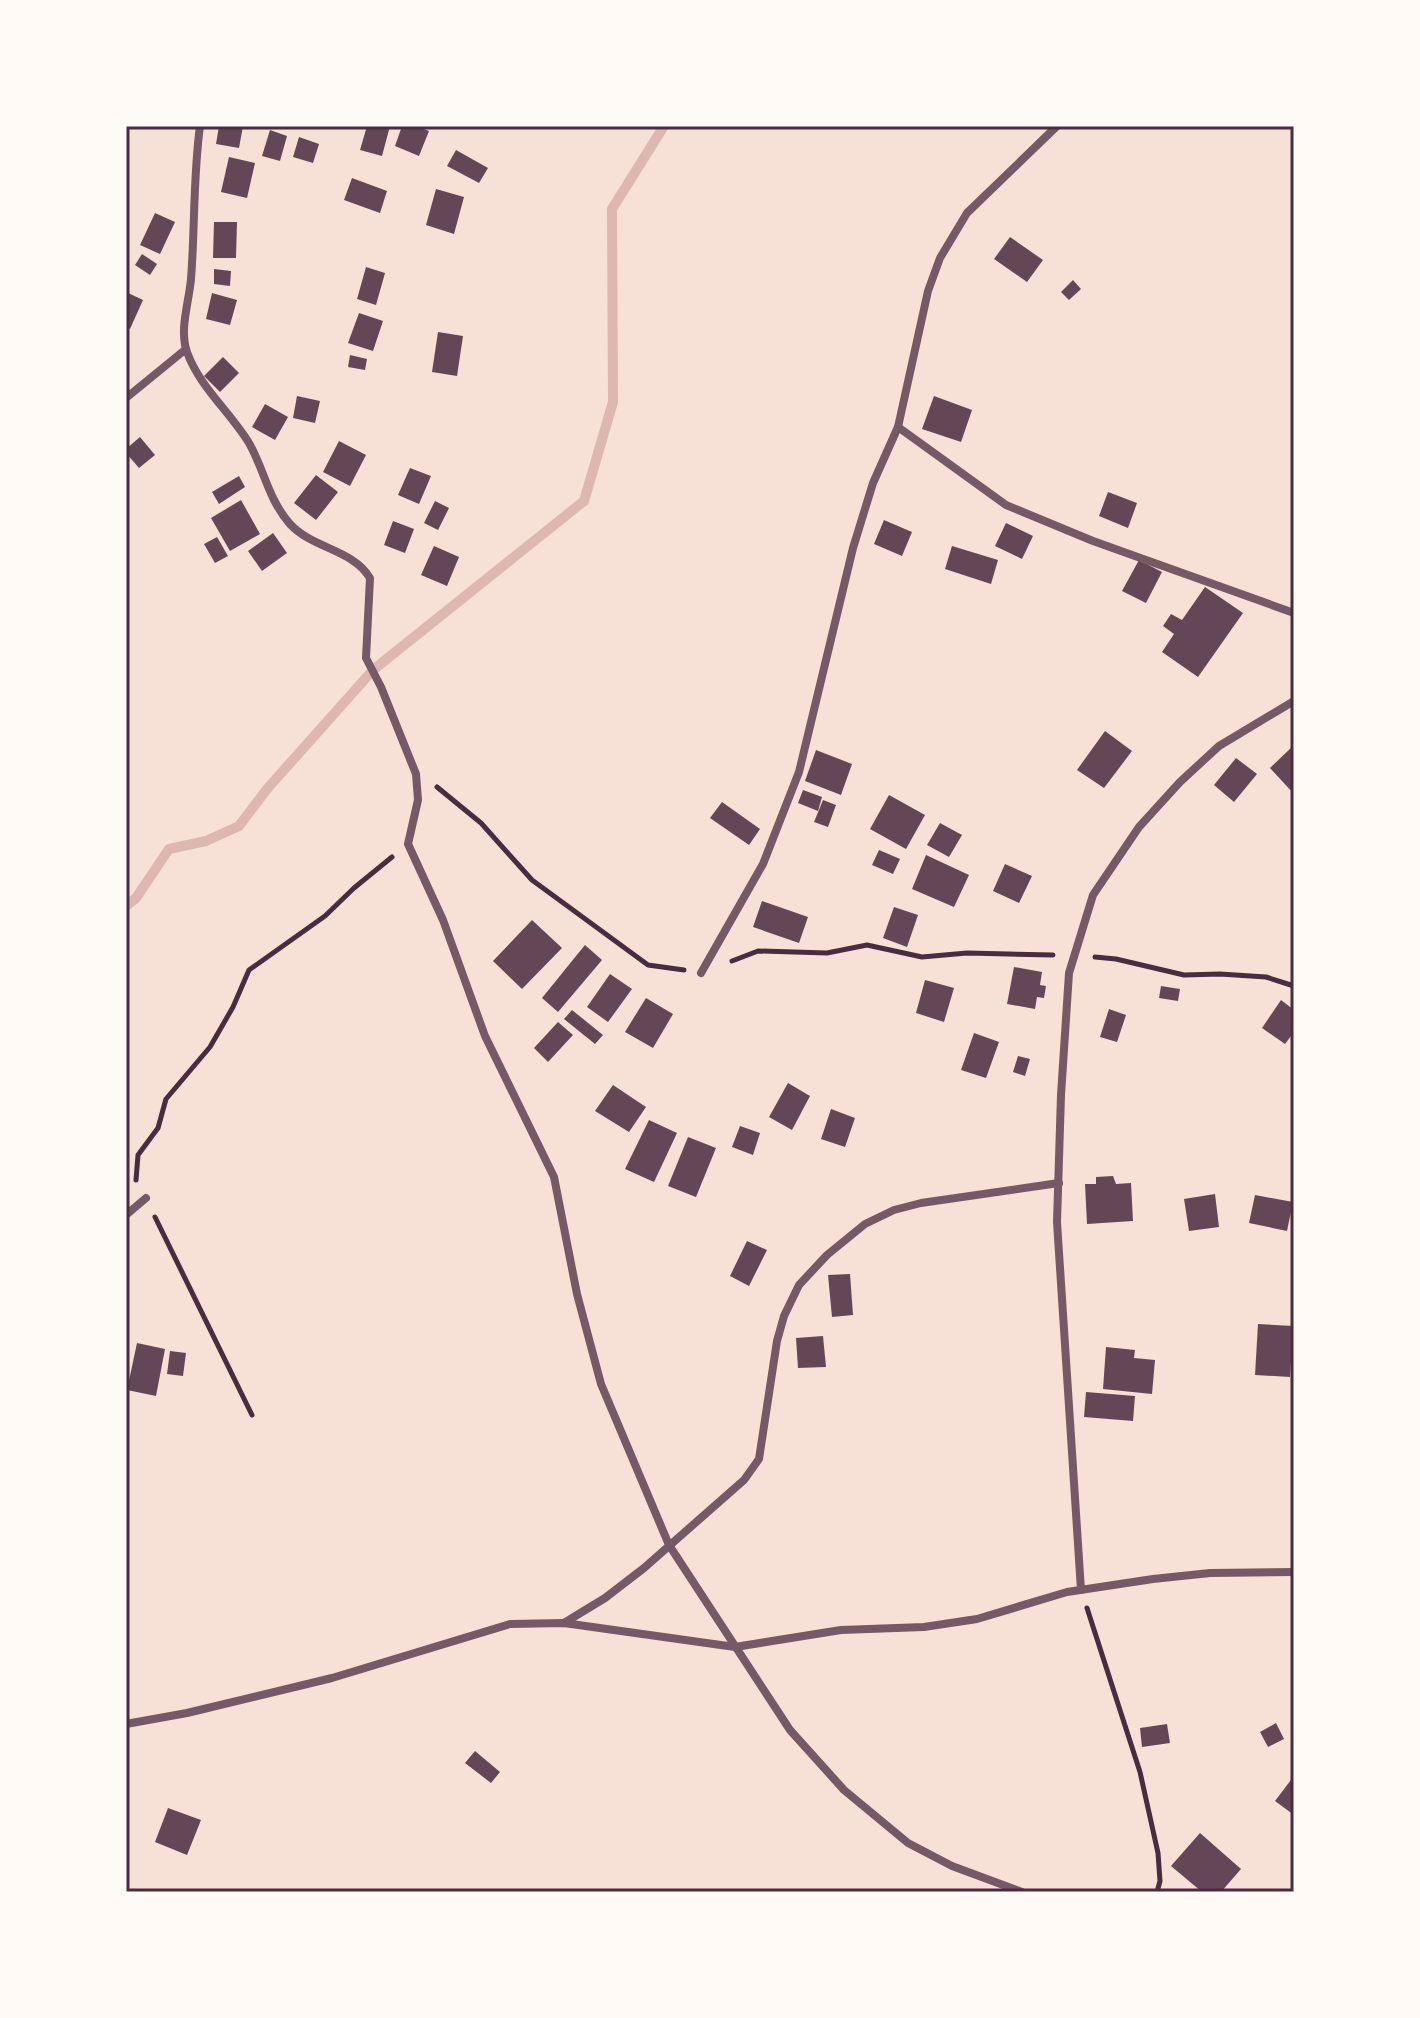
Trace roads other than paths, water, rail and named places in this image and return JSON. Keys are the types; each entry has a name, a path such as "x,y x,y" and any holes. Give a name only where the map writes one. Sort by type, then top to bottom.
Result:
{"street":[{"path":"200,126 194,169 186,349 196,371 250,445 265,485 289,523 304,537 353,560 370,578 366,658 416,774 418,800 408,844 443,920 485,1036 554,1177 577,1294 601,1384 669,1545 790,1730 858,1804 908,1843 952,1866 1022,1892"},
{"path":"701,973 763,864 799,772 853,548 873,483 898,427 928,291 940,258 967,213 1057,126"},
{"path":"126,398 186,349"},
{"path":"898,427 1006,505 1093,541 1294,613"},
{"path":"1081,1590 1057,1222 1069,973 1093,895 1139,827 1180,782 1219,746 1294,701"},
{"path":"564,1623 605,1598 744,1480 759,1459 777,1341 784,1316 799,1285 827,1255 865,1224 894,1210 921,1203 1059,1183"},
{"path":"126,1215 146,1198"},
{"path":"126,1724 187,1713 332,1678 510,1624 564,1623 735,1647 841,1630 924,1627 977,1619 1081,1590 1210,1573 1294,1572"}],"waterway":[{"path":"126,906 136,898 169,849 206,841 239,826 267,789 373,670 584,501 613,402 612,209 664,126"}]}
